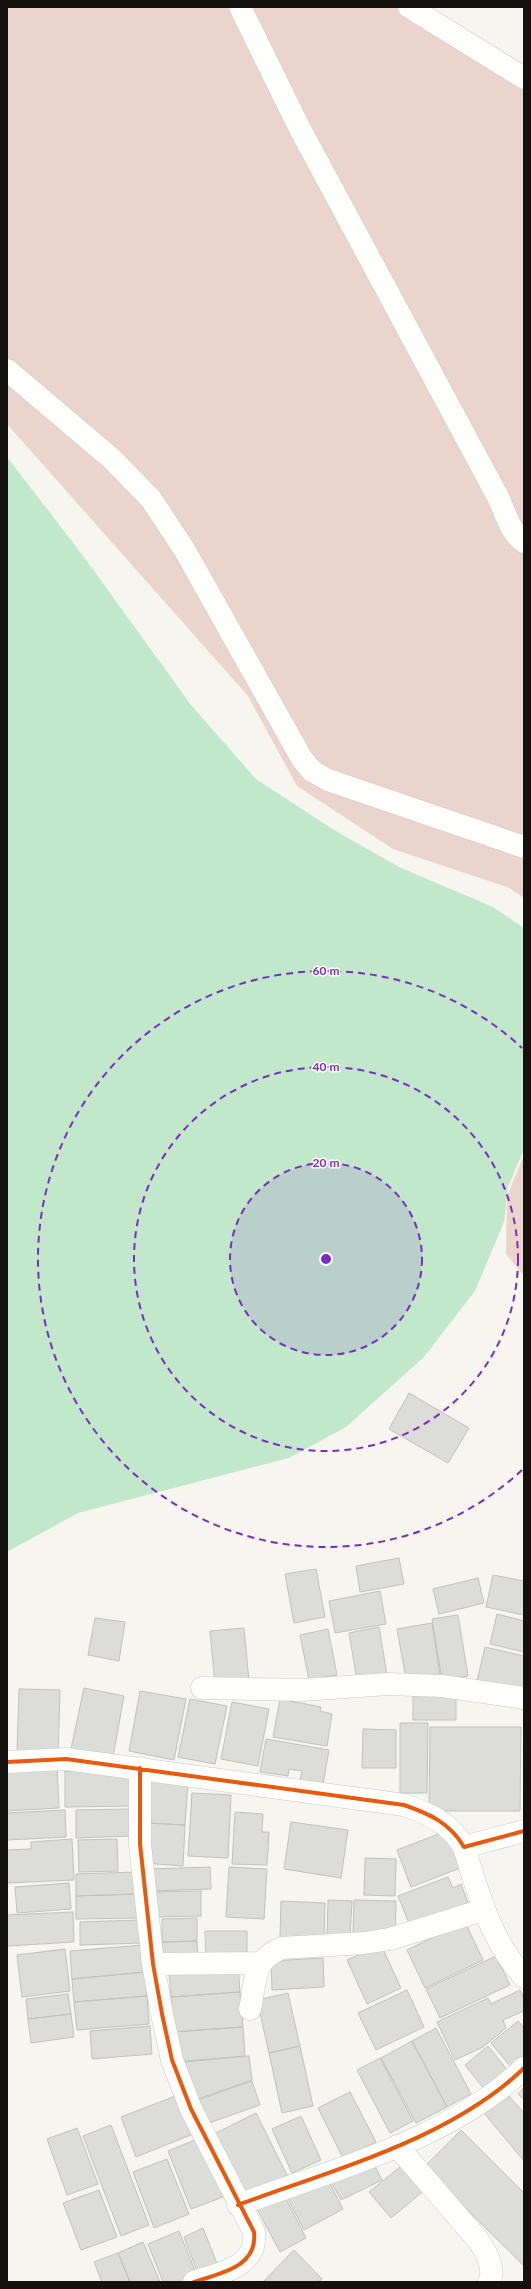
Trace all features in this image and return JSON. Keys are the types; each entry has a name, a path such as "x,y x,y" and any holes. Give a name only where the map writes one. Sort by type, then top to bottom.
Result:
{"street":[{"path":"240,7 299,127 498,497 513,529 519,539 524,542"},
{"path":"409,7 524,78"},
{"path":"7,370 112,459 151,499 184,549 302,760 312,771 335,783 524,847"},
{"path":"202,1688 302,1690 388,1684 442,1686 524,1698"},
{"path":"7,1762 66,1759 404,1805 426,1812 445,1823 458,1836 464,1847 483,1910 502,1948 524,1977"},
{"path":"140,1768 140,1844 153,1964 172,2060 191,2109 238,2205 254,2232 253,2251 237,2267 194,2282"},
{"path":"464,1847 524,1831"},
{"path":"250,2009 260,1963 265,1956 282,1948 364,1943 390,1939 483,1910"},
{"path":"153,1964 260,1963"},
{"path":"238,2205 397,2146 466,2112 487,2099 524,2068"},
{"path":"397,2146 478,2240 487,2254 490,2282"}],"shaded area":[{"path":"7,7 412,7 524,70 524,898 510,888 393,849 297,786 248,696 7,424"},
{"path":"7,457 84,557 191,705 256,779 334,830 399,867 493,907 524,928 524,1149 508,1187 504,1222 475,1291 424,1357 346,1427 289,1458 78,1513 7,1552"},
{"path":"524,1155 524,1276 506,1254 507,1196"}],"building":[{"path":"409,1393 469,1428 448,1463 389,1429"},
{"path":"399,1558 404,1584 360,1592 356,1566"},
{"path":"316,1569 325,1617 294,1623 285,1574"},
{"path":"493,1575 524,1581 524,1615 486,1607"},
{"path":"478,1578 484,1603 439,1614 433,1589"},
{"path":"380,1591 386,1624 335,1633 329,1601"},
{"path":"497,1614 524,1621 524,1652 490,1644"},
{"path":"458,1615 468,1676 442,1680 432,1619"},
{"path":"95,1618 125,1622 119,1661 88,1655"},
{"path":"432,1623 440,1674 406,1679 397,1629"},
{"path":"379,1627 387,1675 357,1680 349,1633"},
{"path":"244,1628 249,1681 215,1685 210,1631"},
{"path":"328,1629 337,1675 309,1680 300,1635"},
{"path":"485,1647 524,1656 524,1692 477,1681"},
{"path":"84,1688 124,1696 113,1757 71,1749"},
{"path":"19,1689 60,1690 58,1754 17,1753"},
{"path":"140,1691 186,1699 174,1760 129,1751"},
{"path":"413,1694 456,1694 456,1720 413,1720"},
{"path":"190,1699 227,1706 215,1764 178,1757"},
{"path":"280,1699 321,1707 320,1711 332,1714 327,1746 273,1737"},
{"path":"232,1702 269,1709 258,1766 221,1759"},
{"path":"400,1723 428,1723 427,1793 400,1793"},
{"path":"430,1727 521,1727 520,1811 429,1811"},
{"path":"363,1729 396,1730 396,1768 362,1768"},
{"path":"266,1739 329,1750 323,1784 300,1780 302,1771 289,1769 288,1776 260,1772"},
{"path":"57,1766 59,1808 7,1811 7,1768"},
{"path":"130,1770 131,1806 65,1807 65,1771"},
{"path":"149,1780 188,1782 185,1825 146,1823"},
{"path":"192,1793 231,1795 228,1858 188,1856"},
{"path":"131,1809 131,1836 76,1838 76,1810"},
{"path":"65,1810 66,1837 7,1840 7,1813"},
{"path":"235,1812 263,1814 262,1832 269,1832 267,1865 232,1864"},
{"path":"291,1822 348,1830 341,1878 284,1869"},
{"path":"146,1823 185,1825 183,1866 144,1863"},
{"path":"449,1830 463,1867 411,1887 397,1850"},
{"path":"72,1839 74,1880 7,1883 7,1850 31,1849 31,1842"},
{"path":"117,1839 118,1871 79,1872 78,1840"},
{"path":"365,1858 396,1859 395,1896 364,1895"},
{"path":"210,1867 211,1889 151,1891 150,1869"},
{"path":"229,1867 267,1869 264,1919 226,1917"},
{"path":"137,1872 138,1894 76,1896 76,1874"},
{"path":"448,1877 453,1888 461,1884 469,1906 411,1928 398,1896"},
{"path":"69,1883 71,1909 17,1913 15,1887"},
{"path":"201,1891 201,1916 151,1917 151,1892"},
{"path":"138,1894 139,1918 76,1919 76,1896"},
{"path":"328,1900 352,1901 350,1937 327,1936"},
{"path":"354,1900 396,1901 395,1935 353,1934"},
{"path":"281,1901 325,1903 324,1939 280,1938"},
{"path":"73,1912 74,1942 7,1946 7,1915"},
{"path":"197,1918 197,1941 162,1942 162,1919"},
{"path":"142,1920 142,1943 80,1945 80,1922"},
{"path":"465,1922 483,1960 425,1988 407,1950"},
{"path":"205,1931 247,1931 247,1958 206,1959"},
{"path":"197,1941 198,1960 162,1961 162,1942"},
{"path":"143,1945 145,1972 72,1979 70,1951"},
{"path":"381,1945 401,1988 367,2004 347,1960"},
{"path":"65,1949 70,1991 22,1997 17,1955"},
{"path":"496,1956 510,1985 440,2018 426,1989"},
{"path":"323,1958 324,1987 272,1990 271,1961"},
{"path":"238,1964 240,1992 171,1997 169,1970"},
{"path":"145,1972 147,1996 74,2002 72,1979"},
{"path":"407,1990 424,2027 376,2050 358,2013"},
{"path":"520,1990 524,1999 524,2011 503,2020 506,2028 483,2047 455,2060 437,2022 488,1998 491,2004"},
{"path":"240,1992 243,2027 173,2032 171,1997"},
{"path":"288,1993 300,2046 269,2053 257,2000"},
{"path":"68,1994 71,2014 28,2019 26,1999"},
{"path":"147,1996 149,2024 77,2030 74,2002"},
{"path":"71,2014 74,2037 31,2043 28,2019"},
{"path":"518,2021 524,2028 524,2056 511,2067 491,2043"},
{"path":"150,2026 152,2054 92,2059 90,2031"},
{"path":"243,2027 245,2056 175,2062 173,2032"},
{"path":"436,2028 471,2094 447,2107 412,2041"},
{"path":"412,2041 447,2107 416,2123 381,2058"},
{"path":"300,2046 313,2106 282,2113 269,2053"},
{"path":"488,2046 508,2071 485,2090 465,2065"},
{"path":"249,2056 252,2080 192,2101 184,2062"},
{"path":"380,2058 413,2121 390,2133 357,2070"},
{"path":"252,2081 260,2105 206,2124 198,2100"},
{"path":"524,2087 524,2100 518,2094"},
{"path":"350,2092 376,2142 343,2158 318,2108"},
{"path":"507,2094 524,2113 524,2161 484,2113"},
{"path":"178,2095 193,2134 136,2157 121,2117"},
{"path":"256,2113 287,2175 244,2196 214,2134"},
{"path":"301,2116 321,2160 292,2173 272,2129"},
{"path":"111,2125 149,2225 121,2236 83,2136"},
{"path":"77,2128 98,2184 67,2195 47,2139"},
{"path":"461,2130 524,2193 524,2266 424,2167"},
{"path":"200,2138 223,2197 191,2209 168,2151"},
{"path":"167,2159 189,2214 154,2228 133,2172"},
{"path":"371,2159 382,2180 341,2200 330,2180"},
{"path":"405,2163 426,2189 391,2218 369,2192"},
{"path":"326,2176 343,2209 304,2230 287,2197"},
{"path":"99,2190 117,2237 81,2250 63,2203"},
{"path":"282,2191 306,2238 280,2252 255,2205"},
{"path":"203,2228 218,2266 198,2274 184,2237"},
{"path":"179,2231 197,2276 183,2282 163,2282 148,2244"},
{"path":"143,2242 160,2282 130,2282 118,2253"},
{"path":"294,2250 322,2279 318,2282 263,2282"},
{"path":"118,2253 130,2282 102,2282 94,2262"}],"cycle path":[{"path":"7,1762 66,1759 404,1805 438,1820 452,1832 464,1847 524,1831"},
{"path":"140,1768 140,1844 153,1964 172,2060 191,2109 254,2232 254,2244 244,2261 236,2267 194,2282"},
{"path":"238,2205 351,2165 426,2133 462,2114 495,2093 524,2068"}]}
